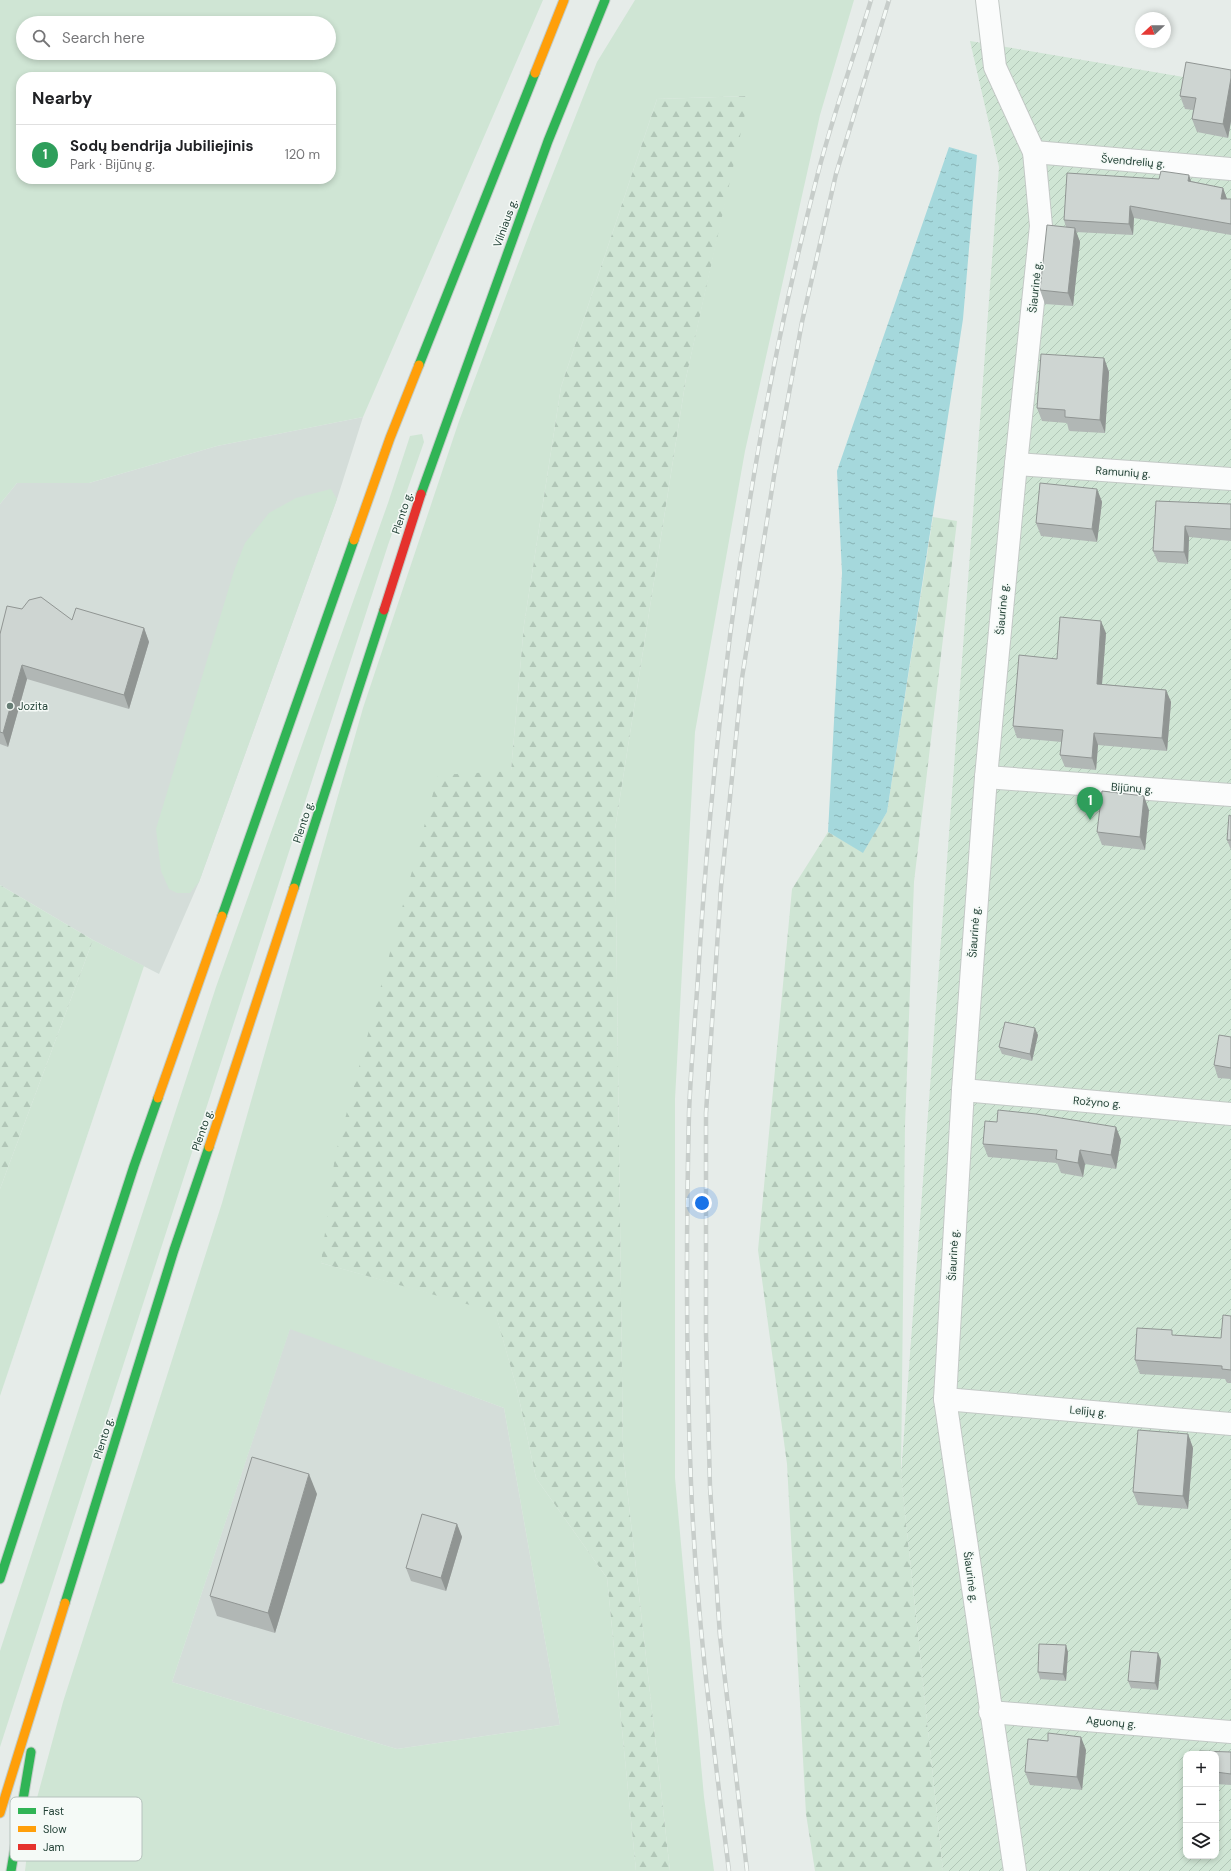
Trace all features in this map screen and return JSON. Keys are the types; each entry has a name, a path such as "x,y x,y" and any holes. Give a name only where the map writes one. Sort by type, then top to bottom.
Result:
{"highway":[{"path":"0,1579 134,1166 390,438 564,0"},
{"name":"Vilniaus g.","path":"433,456 548,141 605,0"},
{"name":"Plento g.","path":"0,1813 174,1250 263,986 433,456"},
{"path":"0,1567 7,1557"},
{"path":"23,1797 46,1661"},
{"path":"10,1871 12,1861"}],"street":[{"name":"Šiaurinė g.","path":"987,0 995,67 1034,152 1041,226 1016,464 986,777 963,1090 945,1399 990,1712 1015,1871"},
{"name":"Švendrelių g.","path":"1034,152 1231,169"},
{"name":"Ramunių g.","path":"1016,464 1231,480"},
{"name":"Bijūnų g.","path":"986,777 1231,795"},
{"name":"Rožyno g.","path":"963,1090 1231,1114"},
{"name":"Lelijų g.","path":"945,1399 1231,1424"},
{"name":"Aguonų g.","path":"990,1712 1231,1732"}],"shaded area":[{"path":"363,417 337,499 199,882 159,974 93,940 0,885 0,504 17,483 89,483 217,446"},
{"path":"290,1328 504,1408 560,1725 397,1749 172,1682"}],"green space":[{"path":"0,0 543,0 363,417 217,446 89,483 17,483 0,504"},
{"path":"635,0 854,0 820,115 745,451 695,732 675,1099 675,1478 704,1797 714,1871 670,1871 623,1452 615,829 686,378 748,96 657,99 561,387 524,625 511,771 321,1263 495,1311 517,1389 536,1478 607,1578 636,1871 25,1871 26,1861 142,1861 142,1797 37,1797 63,1702 222,1203 363,708 459,421 533,224 597,62","holes":["290,1329 504,1408 560,1725 397,1749 172,1682"]},
{"path":"970,41 1231,85 1231,1871 943,1871 901,1474 999,167"},
{"path":"749,96 686,378 615,829 623,1452 670,1871 636,1871 607,1578 536,1478 517,1389 495,1312 321,1263 335,1156 438,775 511,771 524,625 561,387 657,99"},
{"path":"422,434 424,442 388,545 0,1747 0,1651 216,987 388,503 410,436"},
{"path":"331,489 337,499 199,882 190,893 177,893 169,889 161,871 156,829 234,571 245,543 269,513 296,498"},
{"path":"933,517 957,521 914,882 905,1126 901,1474 943,1871 815,1871 806,1814 787,1464 758,1250 792,889 828,832 863,852 887,812"},
{"path":"0,885 93,940 0,1189"},
{"path":"93,940 144,966 0,1396 0,1189"}],"water":[{"path":"949,147 977,155 963,319 887,812 863,853 828,832 842,573 837,471"}],"building":[{"path":"1186,62 1231,70 1223,124 1192,119 1196,98 1180,96"},
{"path":"1161,171 1189,175 1188,181 1223,188 1221,199 1231,199 1231,224 1130,206 1129,224 1064,220 1067,173 1159,179"},
{"path":"1047,225 1075,228 1068,293 1040,290"},
{"path":"1041,354 1104,358 1100,420 1065,417 1065,410 1037,408"},
{"path":"1040,483 1097,489 1092,529 1036,523"},
{"path":"1156,501 1231,504 1231,529 1185,526 1184,552 1153,551"},
{"path":"41,597 72,620 76,608 144,628 124,695 22,665 3,733 0,732 0,634 7,606 22,609 29,600"},
{"path":"1060,617 1101,621 1097,684 1166,690 1162,738 1094,733 1092,758 1060,755 1063,730 1013,726 1019,655 1057,659"},
{"path":"1102,791 1144,796 1140,837 1097,832"},
{"path":"1229,815 1231,816 1231,840 1227,840"},
{"path":"1005,1022 1035,1028 1030,1054 999,1047"},
{"path":"1219,1035 1231,1037 1231,1068 1214,1065"},
{"path":"998,1110 1036,1114 1116,1127 1111,1155 1080,1150 1078,1163 1056,1159 1057,1150 983,1144 985,1121 997,1122"},
{"path":"1223,1315 1231,1316 1231,1370 1222,1369 1222,1366 1135,1360 1137,1328 1172,1330 1172,1335 1221,1338"},
{"path":"1138,1430 1188,1434 1183,1496 1133,1492"},
{"path":"252,1457 309,1474 268,1613 210,1596"},
{"path":"422,1514 457,1524 441,1578 406,1568"},
{"path":"1039,1644 1066,1645 1063,1674 1038,1672"},
{"path":"1131,1651 1158,1653 1155,1683 1128,1681"},
{"path":"1048,1733 1081,1737 1077,1777 1025,1772 1028,1739 1048,1741"},
{"path":"1219,1752 1231,1752 1231,1774 1219,1772"}],"railway":[{"path":"729,1871 701,1629 693,1532 688,1391 687,1205 689,1113 706,861 726,663 755,466 794,270 818,173 871,0"},
{"path":"747,1871 720,1636 710,1487 706,1334 706,1113 721,887 742,678 775,470 802,322 836,174 889,0"}],"traffic: fast":[{"path":"421,494 548,141 605,0"},
{"path":"419,365 535,73"},
{"path":"222,916 354,540"},
{"path":"294,888 384,610"},
{"path":"0,1579 134,1166 158,1098"},
{"path":"65,1603 174,1250 209,1147"},
{"path":"23,1797 31,1752"},
{"path":"11,1871 13,1861"}],"traffic: slow":[{"path":"535,73 564,0"},
{"path":"354,540 390,438 419,365"},
{"path":"209,1147 294,888"},
{"path":"158,1098 222,916"},
{"path":"0,1813 65,1603"}],"traffic: jam":[{"path":"384,610 421,494"}],"place":[{"name":"Jozita","path":"10,706"},
{"name":"Sodų bendrija Jubiliejinis","path":"1090,820"}]}
